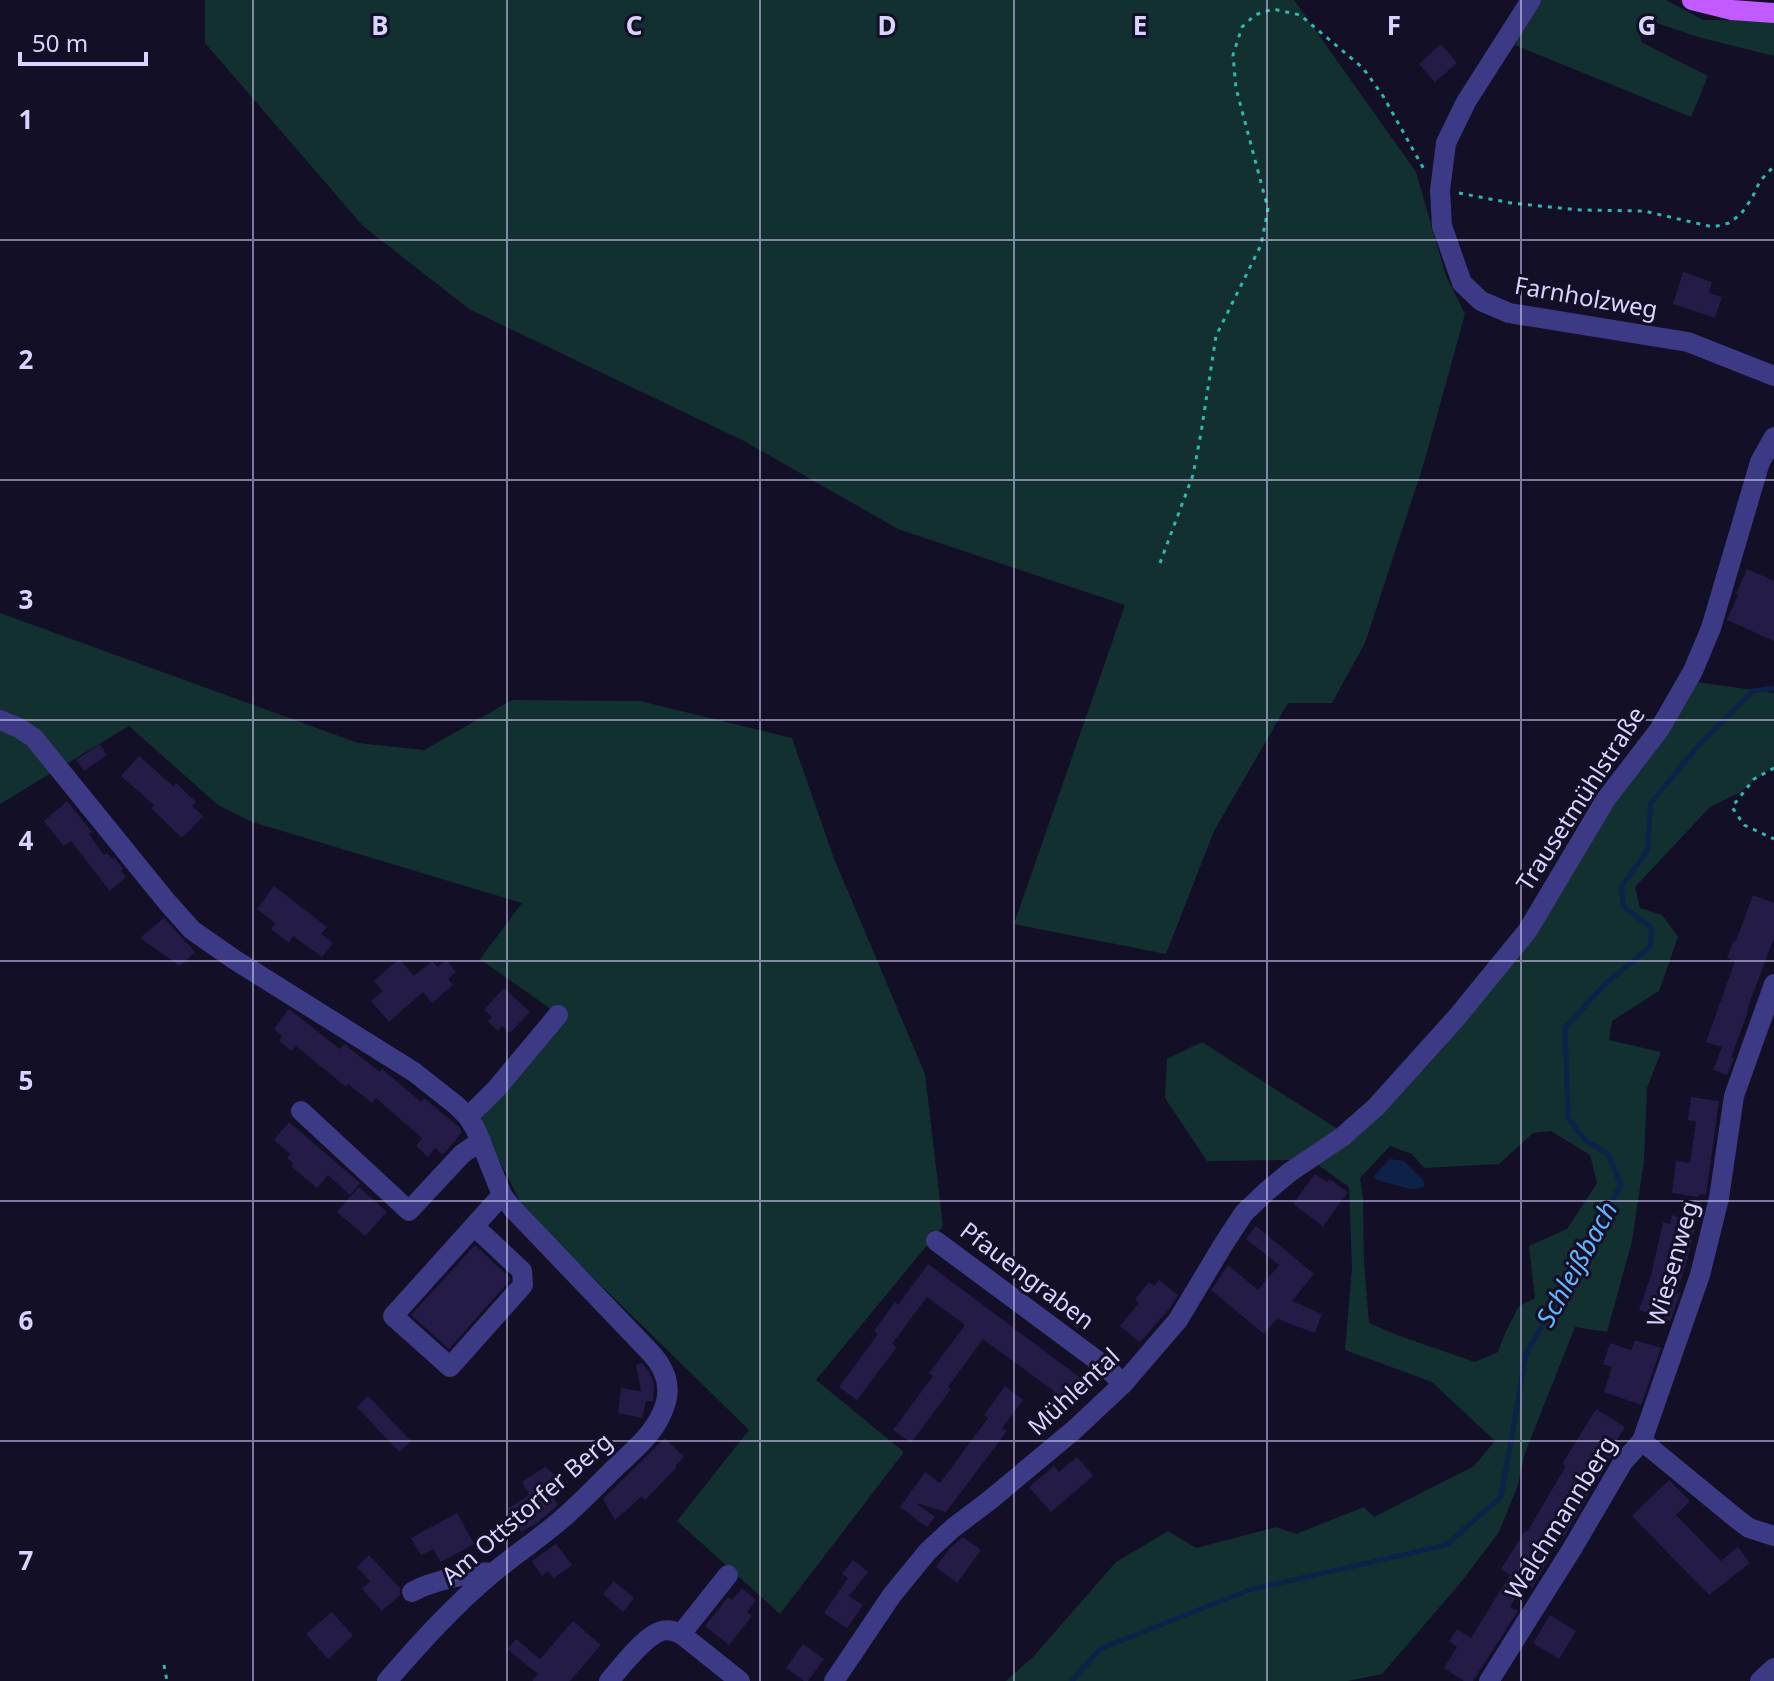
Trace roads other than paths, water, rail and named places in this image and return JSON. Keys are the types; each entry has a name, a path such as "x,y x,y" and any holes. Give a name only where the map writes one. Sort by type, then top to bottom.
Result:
{"main road":[{"path":"1692,0 1732,10 1774,13"}],"street":[{"name":"Farnholzweg","path":"1531,0 1466,102 1446,143 1440,190 1442,226 1462,283 1481,301 1509,313 1688,342 1774,376"},
{"name":"Trausetmühlstraße","path":"1342,1137 1376,1107 1457,1017 1528,930 1606,799 1659,730 1693,671 1711,628 1760,462 1774,437"},
{"name":"Am Ottstorfer Berg","path":"0,720 34,738 192,930 414,1072 456,1105 468,1117 481,1141 502,1195 525,1224 660,1363 668,1384 668,1394 661,1416 644,1440 560,1521 492,1573 448,1614 387,1681"},
{"name":"Wiesenweg","path":"1642,1441 1700,1275 1714,1225 1734,1096 1770,1007 1774,984"},
{"path":"468,1117 497,1088 558,1015"},
{"path":"301,1111 409,1211 462,1154 481,1141"},
{"name":"Mühlental","path":"834,1681 892,1595 928,1551 1062,1440 1123,1384 1178,1320 1244,1213 1290,1172 1342,1137"},
{"path":"474,1226 522,1271 523,1285 450,1367 393,1316 474,1226 502,1195"},
{"name":"Pfauengraben","path":"936,1241 1106,1367 1123,1384"},
{"name":"Walchmannberg","path":"1489,1681 1623,1462 1642,1441 1749,1528 1774,1536"},
{"path":"412,1592 430,1584 482,1572 492,1573"},
{"path":"681,1634 728,1575"},
{"path":"609,1681 646,1641 664,1630 681,1634 740,1681"},
{"path":"1760,1681 1774,1668"}],"water":[{"path":"1390,1159 1404,1161 1423,1180 1425,1187 1410,1189 1377,1180 1374,1176"}],"waterway":[{"name":"Schleißbach","path":"1072,1681 1100,1649 1249,1590 1446,1545 1501,1497 1526,1354 1621,1185 1608,1154 1586,1141 1568,1118 1565,1028 1605,984 1650,947 1652,928 1624,907 1621,887 1647,852 1651,803 1698,746 1753,691 1774,688"}]}
